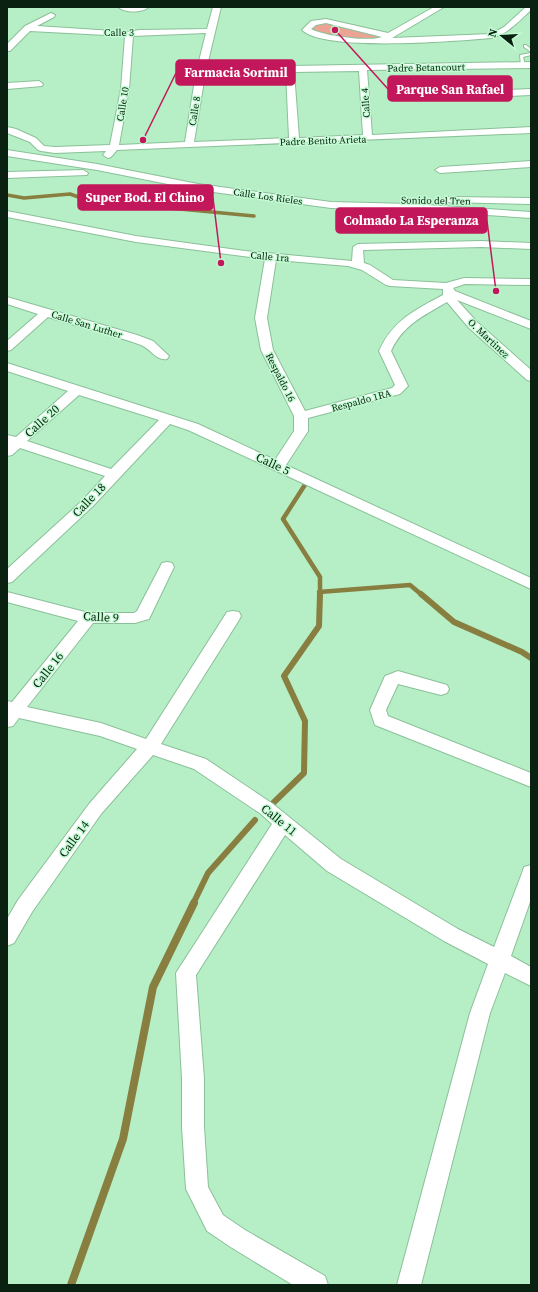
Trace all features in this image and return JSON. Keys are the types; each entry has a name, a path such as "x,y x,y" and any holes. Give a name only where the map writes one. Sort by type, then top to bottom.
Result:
{"street":[{"path":"122,7 137,9 145,7"},
{"name":"Calle 8","path":"189,145 200,73 217,7"},
{"path":"381,41 440,7"},
{"path":"389,36 326,21 314,23 306,30 310,34 326,37 381,41 497,35 505,30 530,7"},
{"path":"7,49 28,28 51,15"},
{"name":"Calle 3","path":"28,28 129,34 140,32 210,30"},
{"name":"Calle 10","path":"98,167 114,148 125,89 129,34"},
{"name":"Padre Betancourt","path":"200,73 290,69 527,65"},
{"name":"Calle 4","path":"362,68 368,138"},
{"path":"290,69 294,141"},
{"path":"7,86 39,84"},
{"path":"428,96 531,92"},
{"name":"Padre Benito Arieta","path":"7,130 13,131 33,140 40,148 55,150 531,130"},
{"name":"Calle Los Rieles","path":"7,152 98,167 198,187 330,205 531,215"},
{"path":"440,170 531,164"},
{"path":"7,175 85,172 98,167"},
{"name":"Sonido del Tren","path":"341,205 362,200 531,201"},
{"name":"Calle 1ra","path":"7,214 136,239 271,257 358,265 366,267 390,283 448,292 464,281 531,282"},
{"path":"358,265 358,247 481,244 531,246"},
{"name":"Respaldo 16","path":"271,257 261,318 267,350 301,416 301,431 278,466"},
{"path":"448,292 531,325"},
{"name":"Respaldo 1RA","path":"301,416 396,391 402,386 385,351 390,338 410,318 448,292"},
{"name":"O. Martinez","path":"448,292 474,325 531,377"},
{"name":"Calle San Luther","path":"7,300 133,338 149,344 163,356"},
{"path":"7,347 47,312"},
{"name":"Calle 5","path":"7,367 193,427 531,584"},
{"name":"Calle 20","path":"7,452 13,441 77,390"},
{"name":"Calle 18","path":"7,578 88,503 168,418"},
{"path":"13,441 114,474"},
{"name":"Calle 9","path":"7,597 90,618 135,618 143,615 168,567"},
{"name":"Calle 14","path":"7,937 25,906 95,809 150,746 233,616"},
{"name":"Calle 16","path":"10,713 90,618"},
{"path":"441,689 398,677 391,680 378,710 381,720 531,780"},
{"name":"Calle 11","path":"10,713 101,730 200,764 267,809 334,865 450,935 531,977"},
{"path":"283,823 186,973 193,1079 193,1127 197,1189 216,1223 237,1238 316,1285"},
{"path":"409,1285 480,1013 531,873"}],"lane":[{"path":"525,46 531,52 521,56 527,65"}],"shaded area":[{"path":"325,22 381,36 375,39 357,40 311,31 317,24"}],"waterway":[{"path":"7,195 24,198 70,194 98,204 127,204 254,216"},
{"path":"308,480 283,519 320,577 320,592"},
{"path":"320,592 410,585 422,595"},
{"path":"268,808 304,773 305,721 284,676 319,626 320,594"},
{"path":"421,594 454,622 522,652 531,658"},
{"path":"193,904 208,873 255,820"},
{"path":"71,1285 123,1139 153,987 194,903"}],"place":[{"name":"Parque San Rafael","path":"335,30"},
{"name":"Farmacia Sorimil","path":"143,140"},
{"name":"Super Bod. El Chino","path":"221,263"},
{"name":"Colmado La Esperanza","path":"496,291"}]}
